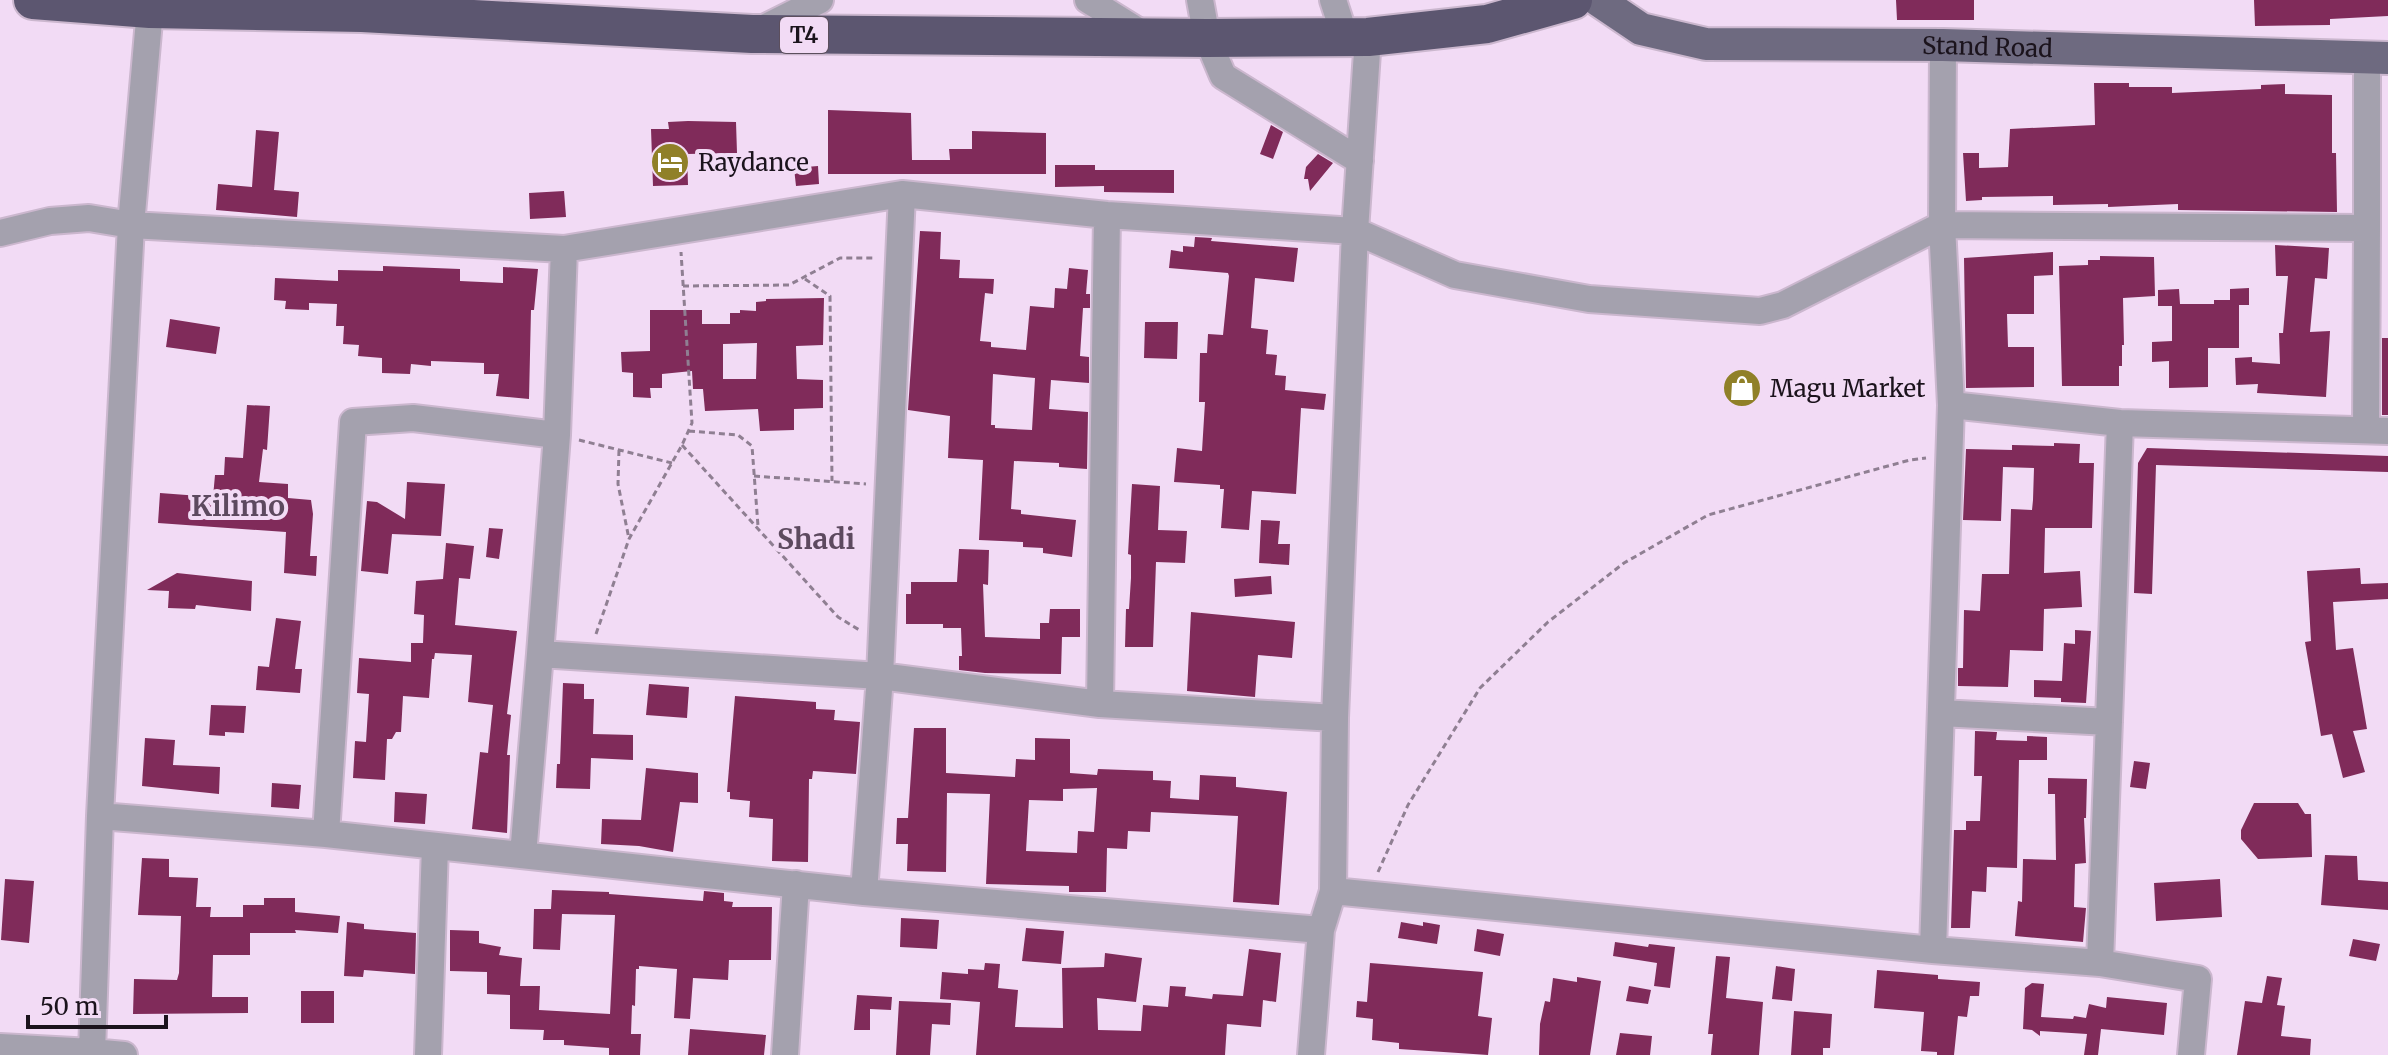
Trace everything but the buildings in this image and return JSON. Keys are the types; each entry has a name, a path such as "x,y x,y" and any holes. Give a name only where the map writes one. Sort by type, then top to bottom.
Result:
{"highway":[{"name":"T4","path":"33,0 150,9 357,7 752,34 1149,38 1356,37 1487,24 1573,0"}],"main road":[{"name":"Stand Road","path":"1598,0 1641,29 1706,44 1943,45 2377,58"}],"street":[{"path":"752,34 820,0"},
{"path":"1088,0 1149,38"},
{"path":"1200,0 1207,38 1223,76 1360,161"},
{"path":"1311,1055 1321,930 1333,891 1335,718 1360,161 1356,37 1333,0"},
{"path":"92,1052 100,816 131,225 150,9"},
{"path":"1933,950 1951,456 1942,225 1943,45"},
{"path":"1951,405 2120,423 2377,431 2377,332 2367,228 2377,58"},
{"path":"0,233 50,221 89,218 131,225 564,249 902,194 1107,215 1355,231 1455,275 1589,299 1760,311 1783,305 1942,225 2367,228"},
{"path":"864,892 882,644 902,194"},
{"path":"1100,704 1107,215"},
{"path":"523,855 557,435 564,249"},
{"path":"326,834 353,422 413,418 557,435"},
{"path":"2100,963 2120,423"},
{"path":"540,654 880,676 1100,704 1335,718"},
{"path":"1941,713 2109,722"},
{"path":"100,816 326,834 864,892 1321,930"},
{"path":"428,1055 435,846"},
{"path":"785,1055 796,884"},
{"path":"1333,891 1933,950 2100,963 2198,979 2191,1055"},
{"path":"0,1047 124,1055"}],"path":[{"path":"588,657 629,539 692,423 680,230"},
{"path":"683,286 789,285 840,258 899,258"},
{"path":"805,279 830,296 832,481"},
{"path":"689,431 738,435 752,446 758,528"},
{"path":"557,435 672,463"},
{"path":"682,445 838,617 882,644"},
{"path":"619,450 618,484 629,539"},
{"path":"1369,894 1408,805 1480,688 1548,622 1624,563 1708,515 1910,460 1951,456"},
{"path":"754,476 889,486"}],"place":[{"name":"Raydance","path":"670,162"},
{"name":"Magu Market","path":"1742,388"}],"district":[{"name":"Kilimo","path":"238,506"},
{"name":"Shadi","path":"816,539"}]}
